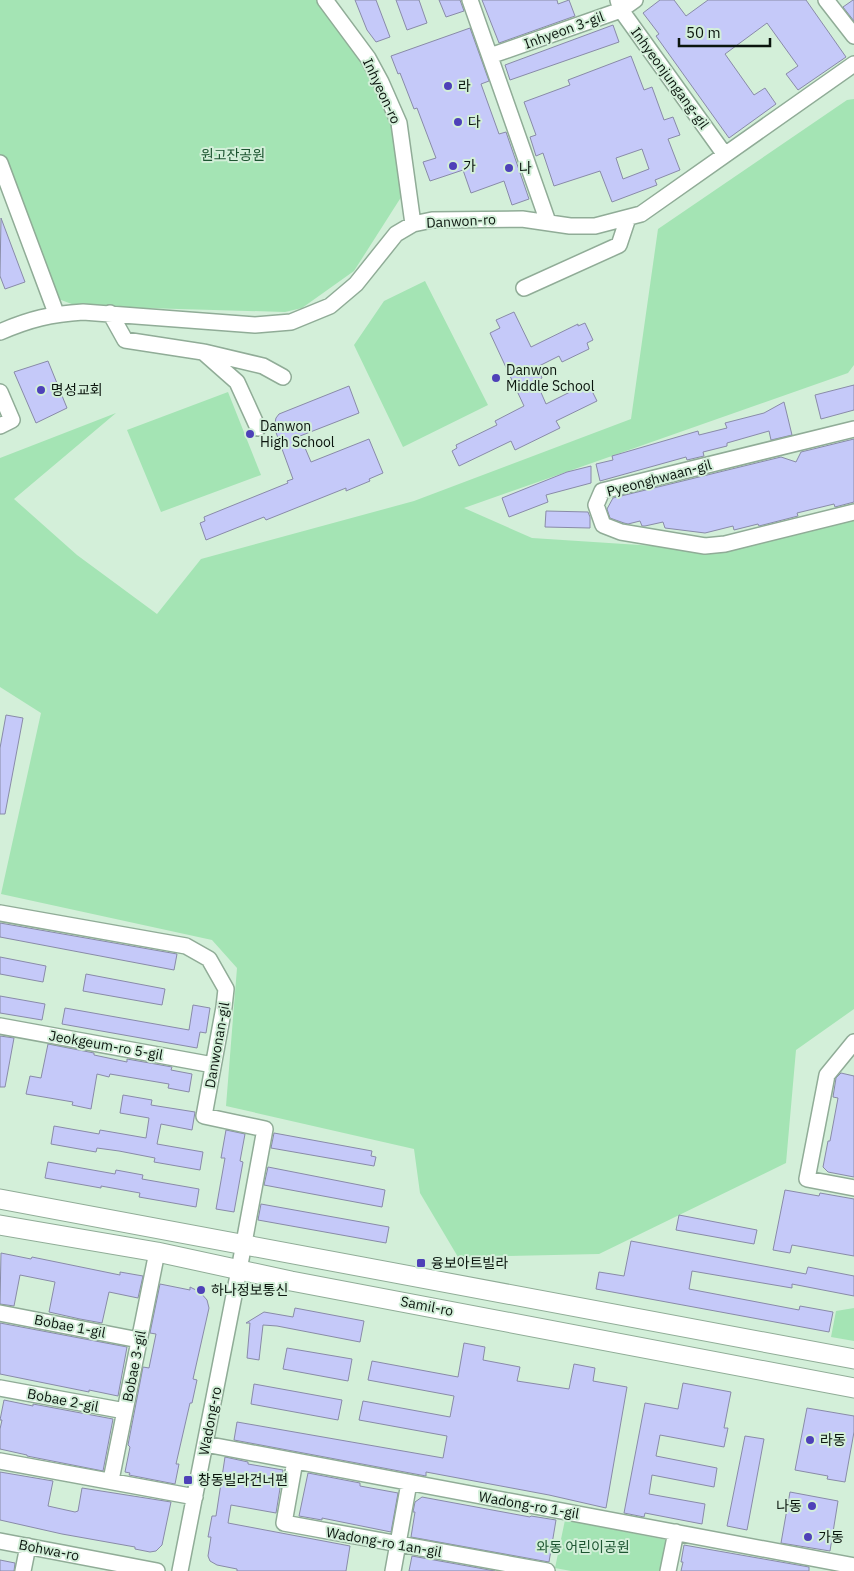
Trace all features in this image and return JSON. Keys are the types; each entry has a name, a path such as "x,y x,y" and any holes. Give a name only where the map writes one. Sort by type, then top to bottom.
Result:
{"main road":[{"name":"Samil-ro","path":"0,1199 854,1359"},
{"name":"Samil-ro","path":"0,1225 157,1252 239,1270 854,1388"}],"street":[{"name":"Inhyeon-ro","path":"325,0 368,58 381,82 398,123 413,224"},
{"path":"470,0 548,222"},
{"name":"Inhyeon 3-gil","path":"490,56 635,0"},
{"path":"826,0 854,36"},
{"name":"Inhyeonjungang-gil","path":"619,5 725,155"},
{"name":"Danwon-ro","path":"0,332 25,321 56,313 110,313 255,325 291,322 330,306 356,284 396,234 413,224 432,220 522,219 570,226 596,226 641,214 854,64"},
{"path":"0,163 56,313"},
{"path":"524,288 619,245 628,218"},
{"path":"110,313 125,340 203,352 263,366 283,377"},
{"path":"203,352 236,382 258,428"},
{"path":"0,392 12,420 0,426"},
{"name":"Pyeonghwaan-gil","path":"854,429 602,491 596,505 603,526 621,532 705,546 725,544 854,512"},
{"name":"Danwonan-gil","path":"0,913 186,946 209,959 226,988 204,1116 265,1129 239,1270"},
{"name":"Jeokgeum-ro 5-gil","path":"0,1026 213,1065"},
{"path":"854,1042 827,1075 807,1179 854,1188"},
{"name":"Bobae 3-gil","path":"111,1480 157,1252"},
{"name":"Wadong-ro","path":"180,1571 239,1270"},
{"name":"Bobae 1-gil","path":"0,1313 139,1340"},
{"name":"Bobae 2-gil","path":"0,1388 125,1412"},
{"name":"Wadong-ro 1-gil","path":"205,1444 854,1566"},
{"path":"0,1461 195,1497"},
{"name":"Wadong-ro 1an-gil","path":"295,1462 284,1523 547,1571"},
{"path":"393,1571 410,1482"},
{"path":"668,1571 676,1532"},
{"name":"Bohwa-ro","path":"0,1541 28,1546 97,1565 157,1571"},
{"path":"23,1571 28,1546"}],"green space":[{"name":"원고잔공원","path":"0,0 330,0 390,100 405,191 354,271 302,308 285,312 77,306 48,295 0,158"},
{"path":"854,99 854,365 848,373 464,508 532,538 732,551 854,518 854,1009 796,1050 786,1163 599,1254 458,1257 420,1193 414,1149 226,1106 237,968 212,940 1,894 41,713 0,687 0,458 116,413 14,499 77,555 157,614 201,559 414,501 631,419 658,229 847,100"},
{"path":"425,281 488,405 403,447 354,345 384,301"},
{"path":"228,392 261,475 161,512 127,430"},
{"path":"854,1308 854,1341 831,1337 836,1311"},
{"name":"와동 어린이공원","path":"565,1520 672,1541 666,1571 571,1571 555,1568"}],"building":[{"path":"355,0 376,0 390,37 376,42 367,30"},
{"path":"396,0 419,0 427,23 407,30"},
{"path":"439,0 460,0 464,11 446,17"},
{"path":"482,0 557,0 558,4 569,0 575,16 499,43"},
{"path":"660,0 674,0 686,16 708,0 806,0 846,57 798,90 786,74 798,66 767,23 725,54 754,95 765,88 776,104 729,138 656,36 659,34 643,13"},
{"path":"854,0 854,21 843,7"},
{"path":"613,25 619,42 510,80 505,65"},
{"path":"470,28 489,81 481,84 499,134 506,132 529,199 512,205 504,181 471,193 463,170 430,181 423,162 436,158 417,108 414,109 391,56"},
{"path":"631,56 644,90 652,87 664,120 673,117 680,135 668,139 680,170 655,180 657,185 612,202 600,171 554,186 543,153 536,156 530,137 536,135 524,102 570,85 568,80","holes":["642,149 649,169 623,179 616,158"]},
{"path":"1,218 25,282 5,289 0,276"},
{"path":"514,312 531,347 578,324 578,326 585,323 593,340 587,343 589,349 562,362 559,356 537,367 542,378 536,381 546,404 588,383 597,401 556,421 560,428 515,450 511,441 459,466 452,451 457,448 456,445 497,425 495,421 524,406 490,333 500,328 496,320"},
{"name":"명성교회","path":"48,361 67,408 36,423 14,372"},
{"path":"854,385 854,410 821,419 815,395"},
{"path":"349,386 359,413 300,436 311,462 369,439 383,473 369,479 370,481 346,491 346,488 266,520 264,517 206,540 200,523 205,521 204,517 288,483 287,481 293,479 274,427 279,414"},
{"path":"784,402 792,435 771,440 769,431 727,443 727,446 703,452 704,456 687,460 686,457 600,481 596,464 613,460 612,456 698,431 699,435 727,428 725,423 764,413"},
{"path":"854,439 854,502 835,507 834,504 797,513 798,516 759,526 758,524 734,530 733,526 705,533 665,528 663,522 645,526 642,526 640,521 628,524 610,518 607,509 613,498 781,457 796,462 801,452"},
{"path":"591,466 591,483 546,495 548,502 509,517 502,498 567,472"},
{"path":"546,511 588,512 590,528 545,527"},
{"path":"6,715 23,718 5,814 0,814 0,748"},
{"path":"0,923 177,954 174,970 0,937"},
{"path":"0,957 46,966 43,982 0,974"},
{"path":"86,974 165,989 162,1005 83,991"},
{"path":"0,996 45,1004 42,1020 0,1013"},
{"path":"193,1005 210,1008 206,1033 200,1032 197,1048 62,1024 65,1008 189,1030"},
{"path":"0,1036 14,1038 5,1087 0,1087"},
{"path":"48,1044 127,1062 127,1059 172,1067 171,1070 192,1074 189,1092 168,1088 169,1084 110,1074 109,1077 97,1074 91,1109 72,1105 73,1102 26,1094 30,1076 41,1078"},
{"path":"841,1073 854,1076 854,1177 828,1172 823,1167 838,1098 833,1097 836,1078"},
{"path":"123,1095 152,1100 151,1105 195,1112 192,1130 161,1124 157,1144 203,1152 200,1170 154,1162 155,1158 119,1151 97,1148 96,1152 51,1144 54,1126 99,1134 100,1130 146,1138 149,1118 120,1113"},
{"path":"226,1130 245,1134 240,1161 243,1162 234,1212 216,1209 225,1158 221,1158"},
{"path":"274,1133 372,1151 371,1156 376,1157 374,1166 271,1148"},
{"path":"48,1162 115,1174 116,1170 143,1175 142,1179 199,1189 196,1207 139,1197 140,1193 45,1178"},
{"path":"268,1167 385,1190 382,1207 264,1185"},
{"path":"785,1190 819,1196 820,1193 854,1199 854,1256 792,1245 790,1253 773,1250"},
{"path":"261,1204 389,1227 386,1243 258,1220"},
{"path":"679,1215 757,1230 754,1244 676,1230"},
{"path":"631,1241 806,1274 808,1267 854,1276 854,1296 792,1284 792,1288 692,1271 689,1289 799,1310 800,1306 833,1312 829,1332 596,1289 599,1272 624,1276"},
{"path":"1,1253 31,1259 32,1257 120,1275 120,1272 143,1276 138,1298 109,1292 102,1323 80,1319 49,1312 55,1282 20,1275 14,1306 0,1304"},
{"path":"160,1284 190,1290 190,1287 200,1292 207,1300 209,1308 193,1379 197,1380 176,1464 179,1464 175,1484 129,1475 130,1473 125,1472 130,1447 128,1445 143,1367 149,1368 156,1334 150,1333"},
{"path":"295,1308 364,1321 360,1342 263,1325 259,1360 247,1358 250,1323 246,1323 264,1312 293,1317"},
{"path":"0,1323 127,1347 118,1396 0,1374"},
{"path":"464,1343 485,1347 483,1360 520,1367 517,1381 569,1389 574,1364 595,1368 593,1381 627,1387 606,1508 549,1495 426,1472 426,1476 234,1440 237,1422 443,1458 447,1436 359,1420 363,1401 450,1417 454,1396 368,1380 372,1361 458,1377"},
{"path":"287,1348 352,1359 348,1381 283,1369"},
{"path":"683,1383 731,1392 724,1428 728,1428 724,1447 660,1435 656,1456 717,1468 714,1487 652,1475 649,1494 705,1504 702,1524 645,1513 644,1517 624,1513 645,1403 678,1409"},
{"path":"254,1384 342,1400 338,1420 251,1404"},
{"path":"4,1400 113,1419 103,1471 0,1449 2,1420 0,1420"},
{"path":"807,1408 854,1416 854,1432 845,1482 827,1479 828,1476 795,1470"},
{"path":"745,1436 764,1439 747,1530 727,1526"},
{"path":"225,1457 248,1462 248,1464 283,1470 276,1513 231,1505 228,1523 350,1546 346,1571 237,1571 237,1569 217,1565 210,1561 208,1556 211,1537 208,1537 212,1516 216,1516"},
{"path":"0,1472 53,1481 48,1506 75,1512 78,1511 82,1488 171,1502 162,1545 156,1551 150,1552 135,1549 135,1547 62,1534 0,1520"},
{"path":"308,1473 360,1483 360,1486 398,1493 391,1532 322,1518 322,1520 299,1516"},
{"path":"790,1492 838,1501 830,1551 781,1543"},
{"path":"422,1497 556,1520 549,1562 411,1537 415,1502"},
{"path":"684,1545 809,1567 809,1571 681,1571"},
{"path":"412,1556 495,1571 409,1571"},
{"path":"0,1560 15,1563 14,1571 0,1571"}],"place":[{"name":"라","path":"448,86"},
{"name":"다","path":"458,122"},
{"name":"가","path":"453,166"},
{"name":"나","path":"509,168"},
{"name":"Danwon Middle School","path":"496,378"},
{"name":"명성교회","path":"41,390"},
{"name":"Danwon High School","path":"250,434"},
{"name":"융보아트빌라","path":"421,1263"},
{"name":"하나정보통신","path":"201,1290"},
{"name":"라동","path":"810,1440"},
{"name":"창동빌라건너편","path":"188,1480"},
{"name":"나동","path":"812,1506"},
{"name":"가동","path":"808,1537"}]}
